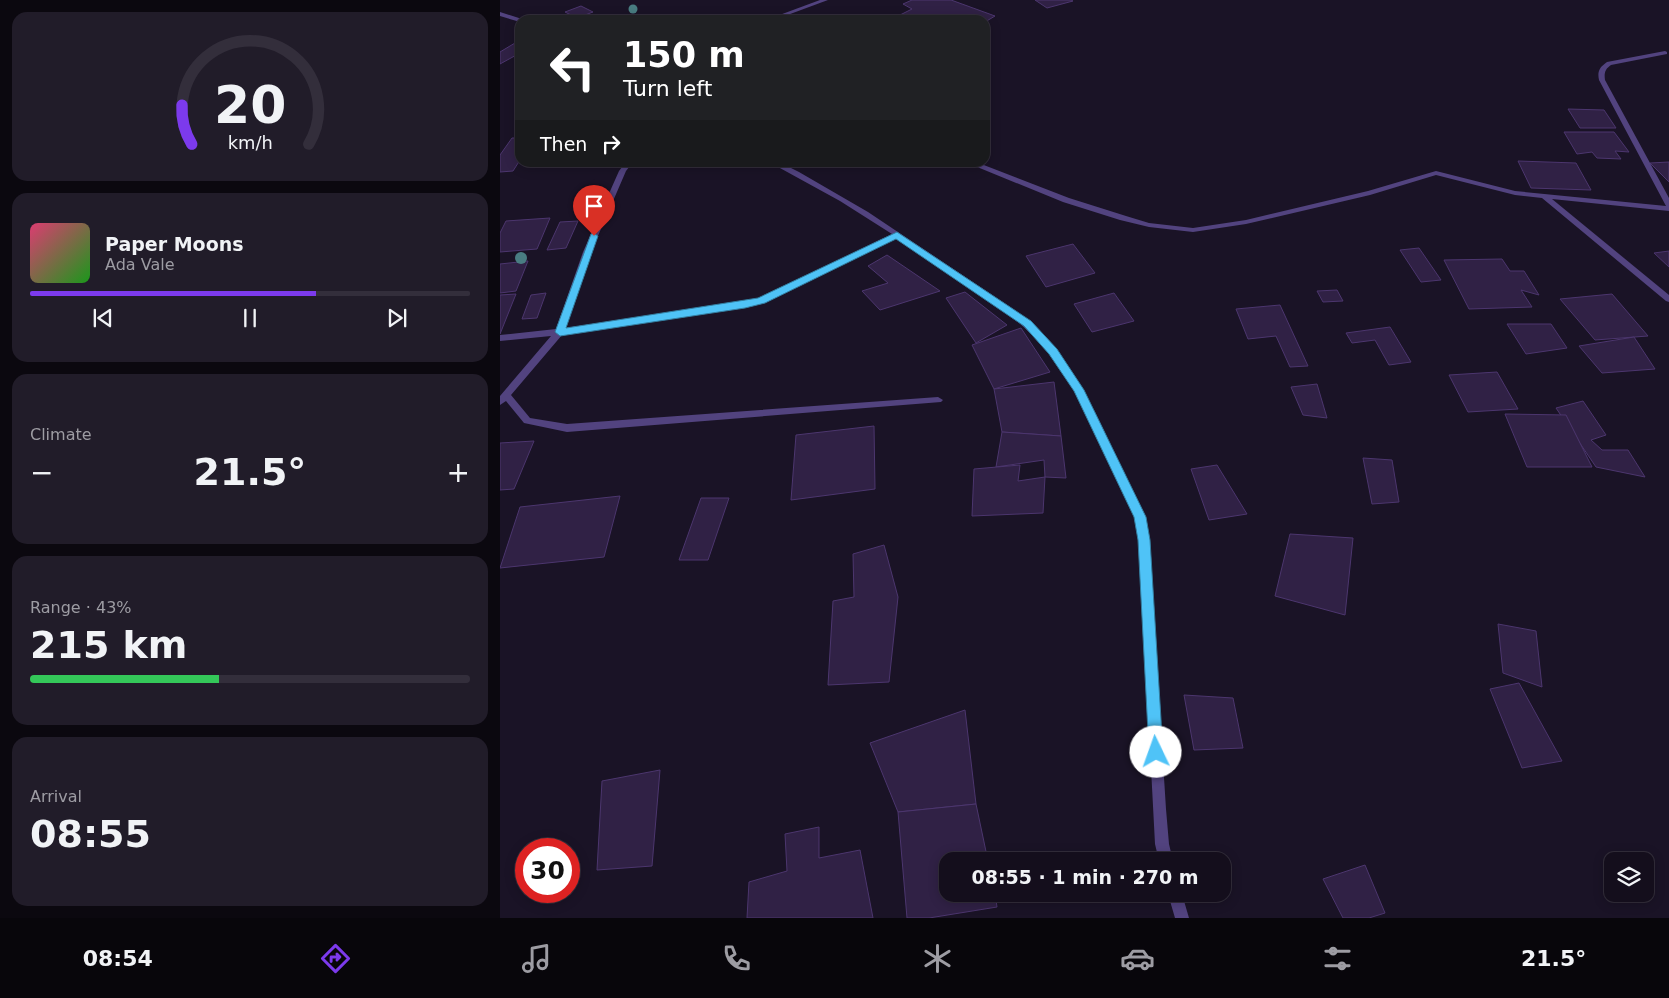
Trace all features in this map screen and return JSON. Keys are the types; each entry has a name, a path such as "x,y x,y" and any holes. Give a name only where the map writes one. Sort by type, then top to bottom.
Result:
{"street":[{"path":"783,15 825,0"},
{"path":"500,14 515,19"},
{"path":"500,21 508,17"},
{"path":"1665,53 1609,63 1602,68 1600,73 1669,207"},
{"path":"626,167 587,252 560,332 503,399 526,421 567,428 938,400"},
{"path":"783,167 809,179 897,235 1028,324 1053,352 1079,390 1140,517 1144,540 1160,818 1164,852"},
{"path":"981,167 1066,200 1123,218 1149,225 1193,230 1265,218 1370,193 1436,173 1515,193 1546,198 1669,207"},
{"path":"1546,198 1669,299"},
{"path":"500,338 560,332 762,301 897,235"},
{"path":"1177,902 1182,918"}],"building":[{"path":"912,0 951,0 995,16 990,19 990,15 900,15 912,9 903,4"},
{"path":"1035,0 1071,0 1073,1 1047,8"},
{"path":"581,6 593,12 585,15 571,15 565,12"},
{"path":"515,43 515,56 500,64 500,52"},
{"path":"1568,109 1604,110 1616,128 1580,128"},
{"path":"1564,132 1614,132 1629,152 1615,151 1621,159 1597,158 1592,152 1577,154"},
{"path":"512,138 515,138 516,167 513,171 500,172 500,155"},
{"path":"1518,161 1576,163 1591,190 1531,188"},
{"path":"1669,162 1669,182 1650,163"},
{"path":"550,218 537,249 500,252 500,233 506,221"},
{"path":"578,221 566,248 547,250 560,222"},
{"path":"1073,244 1095,273 1046,287 1026,256"},
{"path":"1419,248 1441,280 1421,282 1400,250"},
{"path":"1669,251 1669,267 1654,253"},
{"path":"887,255 940,291 880,310 862,291 888,283 868,266"},
{"path":"1502,259 1510,271 1524,271 1539,295 1521,290 1532,307 1469,309 1444,260"},
{"path":"528,261 516,291 500,293 500,264"},
{"path":"1337,290 1343,301 1323,302 1317,291"},
{"path":"965,292 1007,325 976,343 946,298"},
{"path":"546,293 537,318 522,319 531,295"},
{"path":"1114,293 1134,321 1092,332 1074,304"},
{"path":"516,294 500,334 500,295"},
{"path":"1612,294 1648,336 1595,340 1560,299"},
{"path":"1280,305 1308,366 1290,367 1276,336 1248,339 1236,309"},
{"path":"1507,324 1551,324 1567,348 1526,354"},
{"path":"1390,327 1411,362 1389,365 1375,340 1352,343 1346,333"},
{"path":"1021,328 1050,372 994,389 972,345"},
{"path":"1634,337 1655,369 1602,373 1579,346"},
{"path":"1497,372 1518,409 1468,412 1449,375"},
{"path":"1054,382 1061,436 1002,432 994,389"},
{"path":"1317,384 1327,418 1303,415 1291,387"},
{"path":"1583,401 1606,435 1591,440 1602,450 1628,450 1645,477 1596,467 1556,408"},
{"path":"1505,414 1566,415 1592,467 1527,467"},
{"path":"874,426 875,489 791,500 796,435"},
{"path":"1002,432 1061,436 1066,478 1045,477 1044,460 996,467"},
{"path":"534,441 514,489 500,490 500,443"},
{"path":"1363,458 1392,460 1399,502 1372,504"},
{"path":"1020,465 1018,481 1045,477 1043,513 972,516 974,469"},
{"path":"1217,465 1247,514 1209,520 1191,469"},
{"path":"620,496 604,557 500,568 520,507"},
{"path":"701,498 729,498 708,560 679,560"},
{"path":"1290,534 1353,538 1345,615 1275,596"},
{"path":"884,545 898,597 889,682 828,685 833,601 854,597 853,554"},
{"path":"1498,624 1536,631 1542,687 1503,673"},
{"path":"1519,683 1562,761 1522,768 1490,689"},
{"path":"1184,695 1233,698 1243,748 1194,750"},
{"path":"965,710 976,804 898,812 870,743"},
{"path":"660,770 652,866 597,870 602,781"},
{"path":"976,804 986,852 939,852 939,902 996,902 997,907 929,918 907,918 898,812"},
{"path":"819,827 819,858 860,850 873,918 747,918 749,882 787,871 785,834"},
{"path":"1365,865 1385,913 1369,918 1343,918 1323,879"}],"route":[{"path":"594,236 560,332 762,301 897,235 1028,324 1053,352 1079,390 1140,517 1144,540 1156,752"}]}
